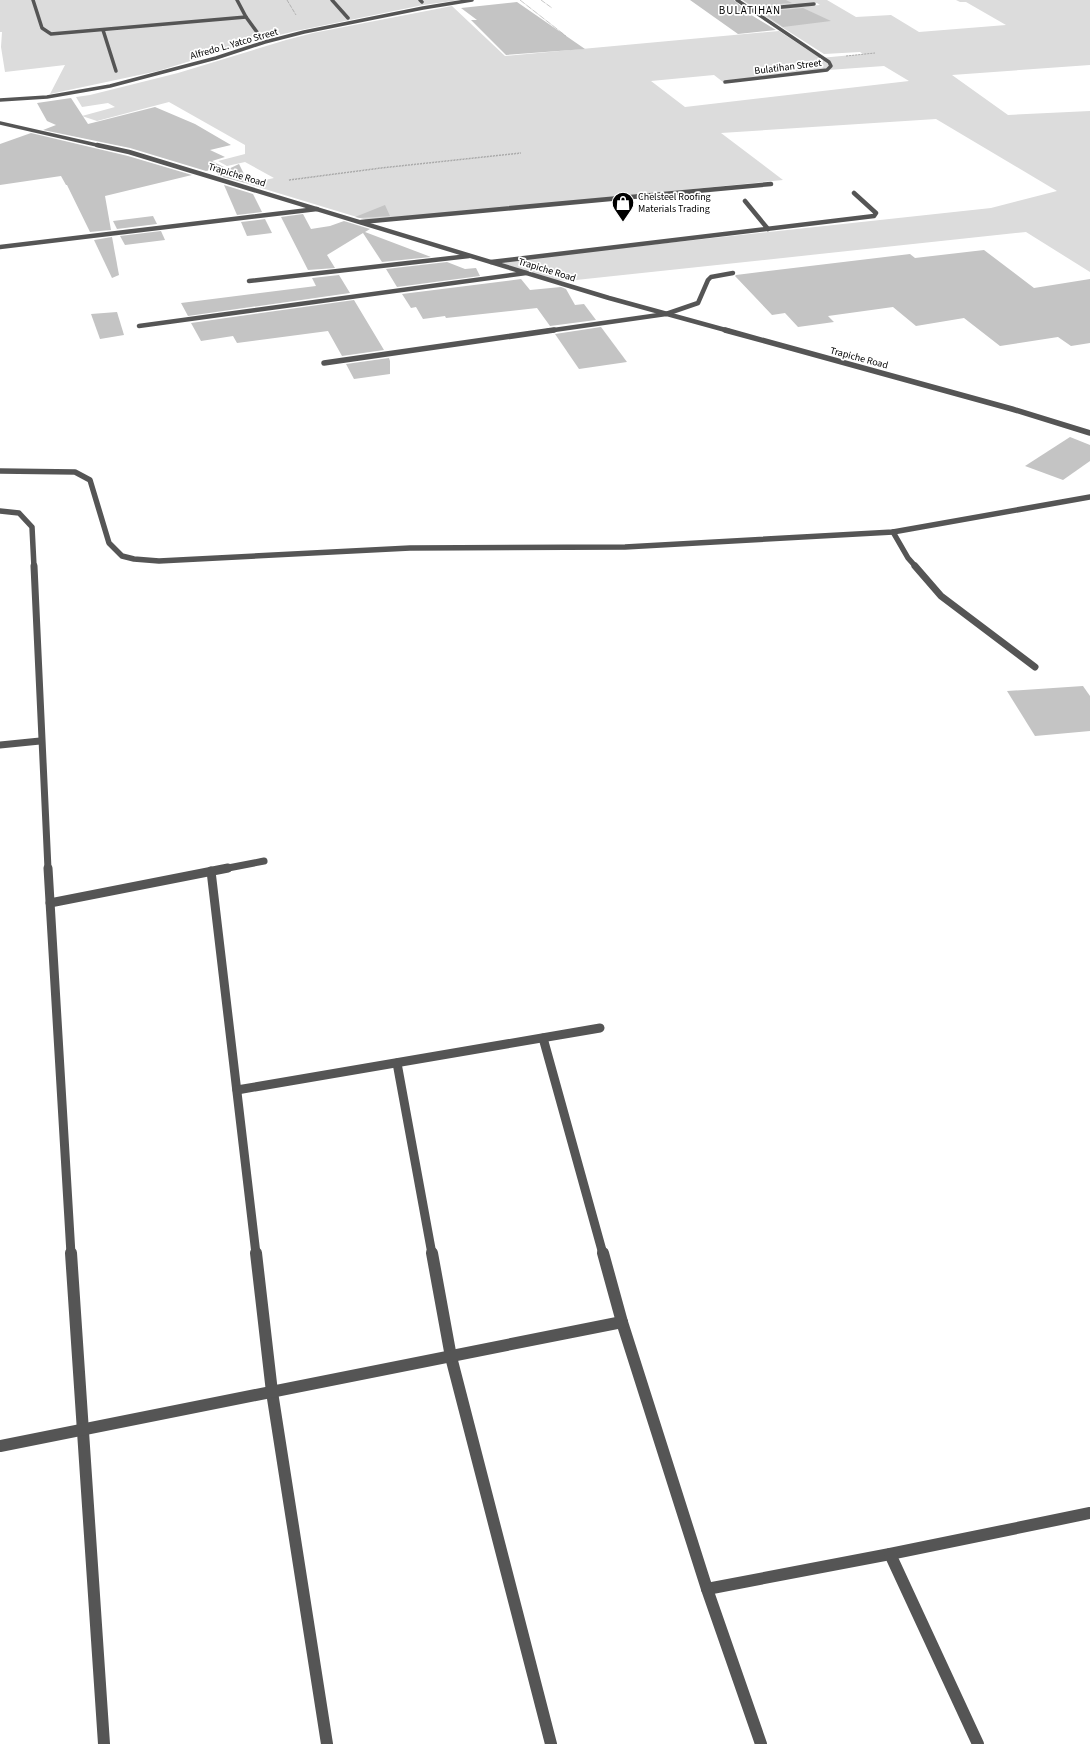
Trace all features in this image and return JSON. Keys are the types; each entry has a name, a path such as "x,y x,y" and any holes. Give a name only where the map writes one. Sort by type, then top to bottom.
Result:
{"street":[{"path":"33,0 42,28 51,34 246,17"},
{"path":"237,0 246,17 262,39"},
{"path":"332,0 348,18"},
{"name":"Alfredo L. Yatco Street","path":"0,100 47,97 110,86 216,58 304,32 423,8 472,0"},
{"name":"Bulatihan Street","path":"725,82 827,70 831,66 823,58 737,0"},
{"path":"750,10 814,4"},
{"path":"103,30 116,71"},
{"name":"Trapiche Road","path":"0,123 129,152 469,256 666,314 1012,409 1090,433"},
{"path":"360,222 771,184"},
{"path":"491,262 874,216 876,213 854,193"},
{"path":"745,200 768,229"},
{"path":"0,247 317,209"},
{"path":"249,281 469,256"},
{"path":"139,326 526,273"},
{"path":"324,363 666,314 698,303 710,277 733,273"},
{"path":"0,471 75,472 90,480 109,543 122,556 134,559 159,561 410,548 625,547 892,532 1046,506 1090,497"},
{"path":"0,511 19,513 32,527 40,741 82,1430 104,1744"},
{"path":"892,532 908,558 941,596 1035,667"},
{"path":"0,745 40,741"},
{"path":"50,903 264,861"},
{"path":"211,871 272,1392 327,1744"},
{"path":"237,1090 600,1028"},
{"path":"543,1038 622,1322 707,1589 761,1744"},
{"path":"397,1063 451,1357 551,1744"},
{"path":"0,1446 622,1322"},
{"path":"707,1589 890,1554 1090,1513"},
{"path":"890,1554 978,1744"}],"path":[{"path":"287,0 298,19"},
{"path":"520,0 566,36"},
{"path":"541,0 552,8"},
{"path":"823,58 875,53"},
{"path":"287,180 521,153"}],"shaded area":[{"path":"0,0 460,0 423,5 296,31 262,39 158,71 50,94 65,65 5,72 1,47 2,32 0,32"},
{"path":"742,0 827,0 856,17 891,15 919,32 1006,25 966,2 956,0 1090,0 1090,65 952,75 1008,115 1090,111 1090,272 1026,232 576,280 551,281 491,262 991,208 1057,191 936,119 721,133 783,180 370,221 248,184 274,178 245,162 227,166 218,161 245,154 245,145 169,102 97,121 82,116 115,107 108,103 82,107 76,97 90,95 178,73 313,33 452,6 505,56 779,31 820,58 863,54 860,52 824,54 758,12 761,10 820,5 817,3 753,8","holes":["884,66 909,81 685,107 651,81 714,75 723,82 828,70"]}],"building":[{"path":"690,0 734,0 748,13 776,30 738,34"},
{"path":"743,0 786,0 792,3 752,6"},
{"path":"517,2 585,49 506,55 471,20 477,20 461,8"},
{"path":"803,8 831,21 783,27 761,12"},
{"path":"71,98 88,124 155,107 195,124 231,145 210,150 225,157 212,161 224,167 206,171 130,148 43,130 56,125 47,121 37,103"},
{"path":"31,133 128,156 192,175 105,196 111,230 90,232 61,176 0,185 0,144"},
{"path":"239,164 249,184 219,176 218,174"},
{"path":"224,185 253,194 262,212 237,215"},
{"path":"385,205 390,216 355,217"},
{"path":"303,214 311,229 330,226 344,221 370,229 365,232 431,257 382,262 363,233 327,255 335,268 308,270 281,217"},
{"path":"153,216 157,224 117,229 113,221"},
{"path":"265,219 272,233 247,236 241,222"},
{"path":"161,231 165,240 125,245 120,236"},
{"path":"112,237 119,275 112,278 94,240"},
{"path":"984,250 1034,288 1090,279 1090,343 1071,346 1058,337 1000,346 964,318 916,326 893,307 828,316 834,322 798,327 785,313 772,315 735,276 910,254 915,258"},
{"path":"447,262 465,269 476,268 480,276 397,287 386,269"},
{"path":"339,275 350,293 188,316 181,303 316,286 312,278"},
{"path":"521,279 530,290 561,287 566,289 575,305 584,304 596,320 550,326 537,308 446,318 445,316 423,319 416,307 411,308 402,294"},
{"path":"354,300 384,350 342,356 328,331 237,343 233,336 201,341 191,323"},
{"path":"117,312 124,335 100,339 91,314"},
{"path":"601,327 627,362 579,369 555,334"},
{"path":"389,358 390,374 354,379 346,364"},
{"path":"1070,437 1090,445 1090,461 1063,480 1025,466"},
{"path":"1083,686 1090,696 1090,731 1035,736 1007,691"}],"place":[{"name":"Chelsteel Roofing Materials Trading","path":"623,222"}],"district":[{"name":"BULATIHAN","path":"750,10"}]}
